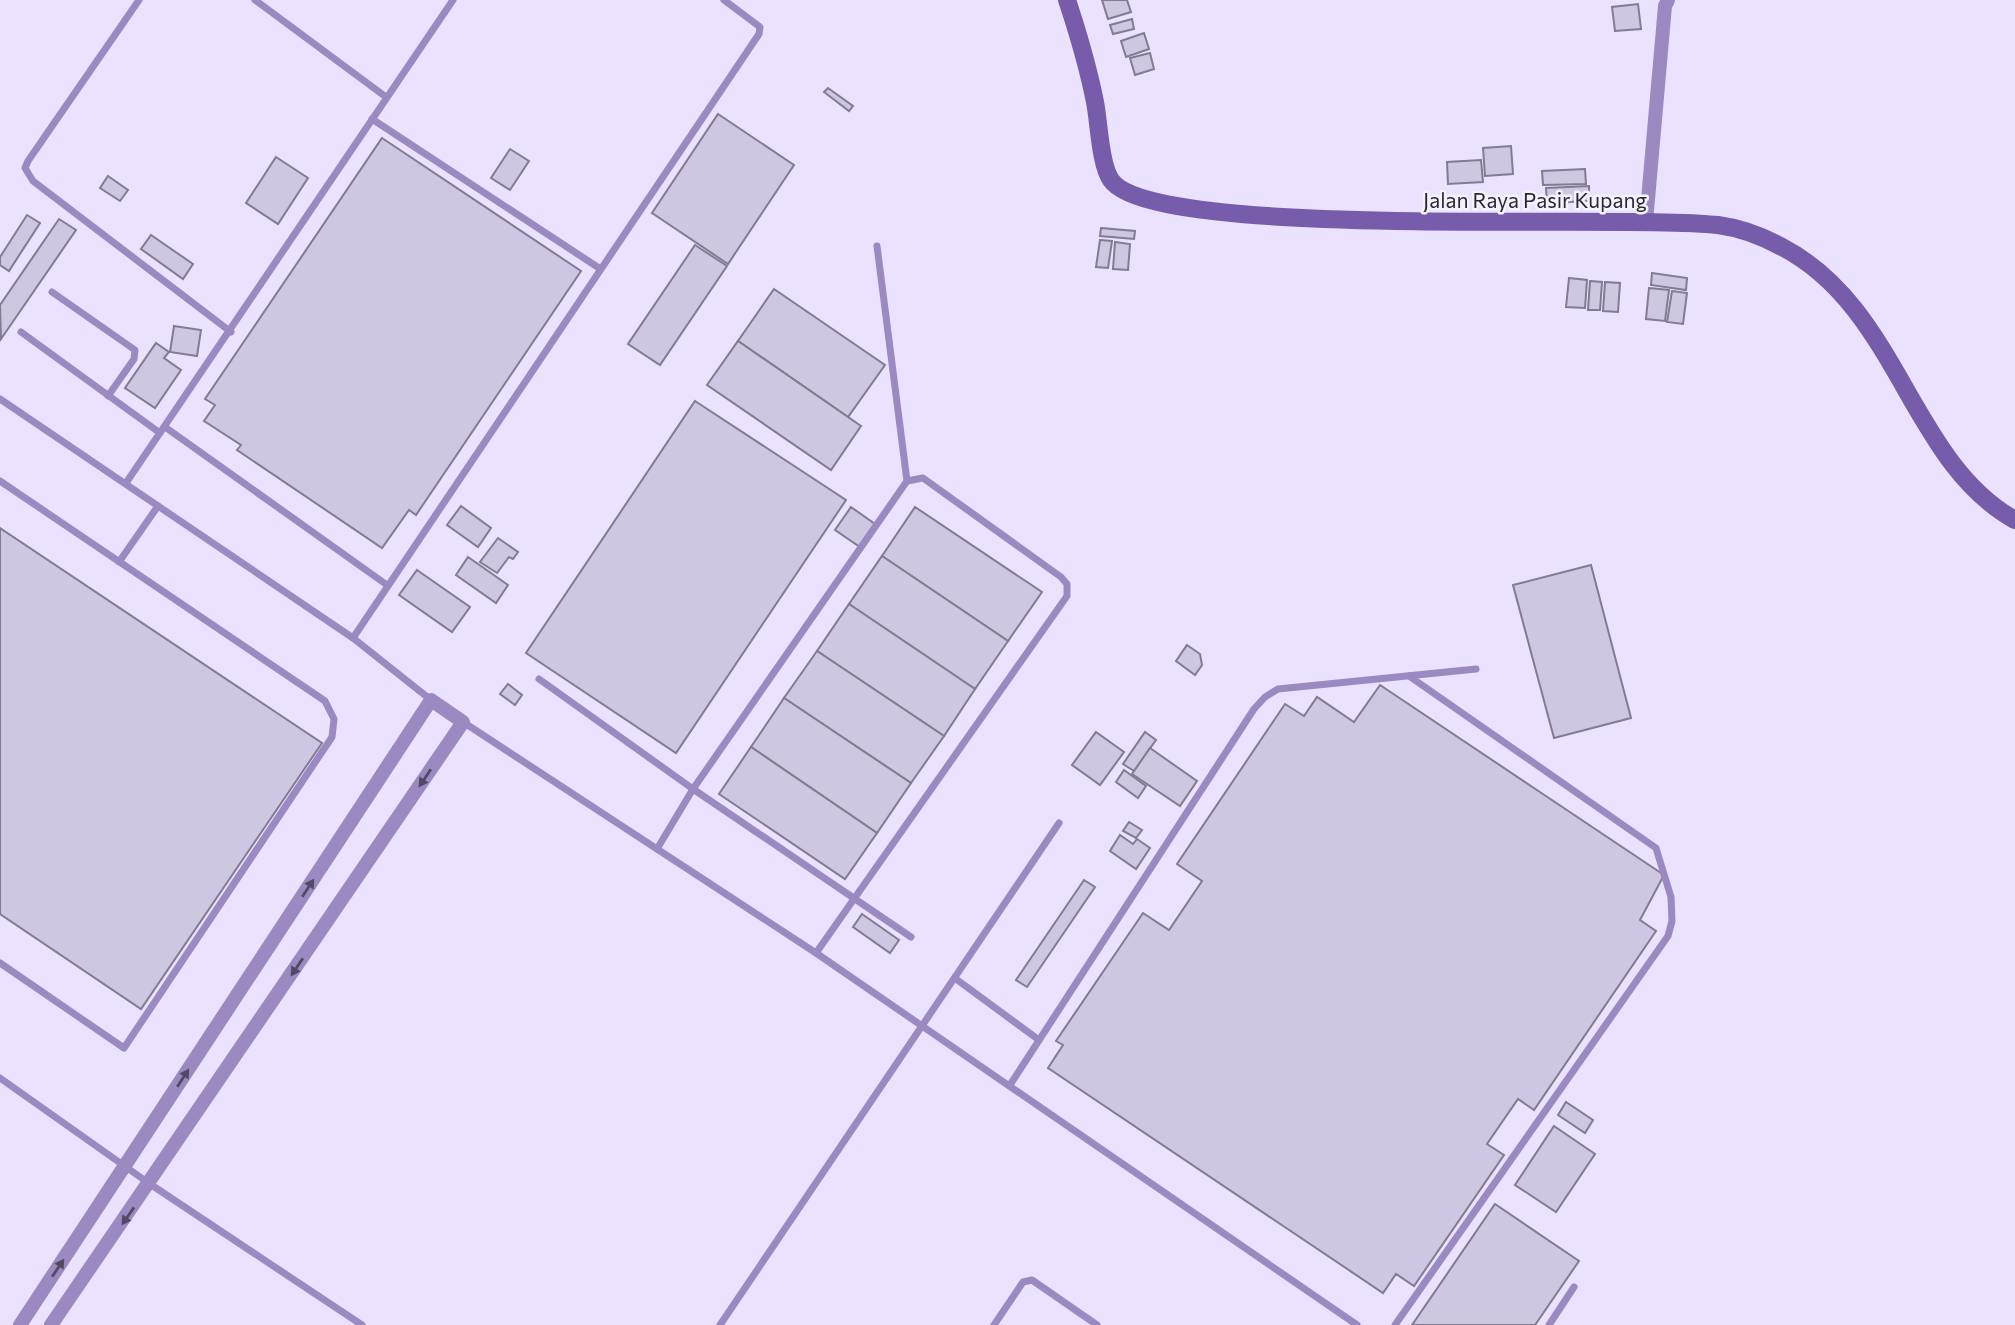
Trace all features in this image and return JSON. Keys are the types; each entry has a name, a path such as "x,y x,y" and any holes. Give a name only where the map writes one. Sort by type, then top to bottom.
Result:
{"street":[{"name":"Jalan Raya Pasir Kupang","path":"1067,0 1094,99 1108,172 1114,184 1134,194 1198,209 1289,217 1438,222 1646,222 1721,226 1752,233 1806,261 1847,298 1869,327 1969,486 1993,508 2015,520"},
{"path":"1646,222 1665,6 1668,0"},
{"path":"20,1325 431,700 463,722 150,1184 51,1325"}],"lane":[{"path":"139,0 42,139 25,168 33,181 231,332"},
{"path":"255,0 386,97"},
{"path":"127,483 453,0"},
{"path":"353,638 599,268 759,34 760,27 755,21 724,0"},
{"path":"372,119 599,268"},
{"path":"657,849 693,789 907,481 877,246"},
{"path":"52,292 135,350 134,359 108,396"},
{"path":"21,332 108,396 162,430 387,585"},
{"path":"0,399 353,638 431,700"},
{"path":"816,953 1067,596 1067,584 1061,577 923,478 907,481"},
{"path":"0,481 325,701 334,719 332,737 124,1048 0,963"},
{"path":"119,562 158,506"},
{"path":"1010,1084 1254,709 1265,697 1279,689 1476,669"},
{"path":"1395,1325 1668,936 1672,921 1671,897 1656,848 1409,676"},
{"path":"539,679 693,789 911,937"},
{"path":"463,722 816,953 1357,1325"},
{"path":"720,1325 1059,823"},
{"path":"956,979 1039,1040"},
{"path":"0,1078 150,1184 362,1325"},
{"path":"994,1325 1027,1280 1032,1280 1097,1325"},
{"path":"1549,1325 1574,1287"}],"building":[{"path":"1102,0 1127,0 1131,12 1108,19"},
{"path":"1638,4 1641,29 1615,31 1612,7"},
{"path":"1132,19 1134,29 1113,34 1110,25"},
{"path":"1144,33 1149,49 1126,57 1121,41"},
{"path":"1150,53 1154,69 1135,75 1130,58"},
{"path":"828,88 853,106 849,111 824,92"},
{"path":"718,114 794,165 728,264 652,213"},
{"path":"382,138 581,271 416,515 409,510 382,548 237,450 241,445 204,421 215,405 205,399"},
{"path":"1511,146 1513,174 1485,176 1483,148"},
{"path":"510,149 529,161 510,190 491,178"},
{"path":"276,157 308,178 278,224 246,203"},
{"path":"1481,160 1483,182 1448,184 1447,162"},
{"path":"1585,169 1586,184 1543,185 1542,171"},
{"path":"108,176 128,190 120,201 100,188"},
{"path":"1589,186 1589,201 1547,203 1546,188"},
{"path":"27,215 40,223 9,271 0,265 0,257"},
{"path":"59,219 76,230 1,339 0,305"},
{"path":"1101,228 1135,231 1134,239 1100,236"},
{"path":"151,235 193,264 183,279 141,249"},
{"path":"1100,240 1112,241 1108,268 1096,267"},
{"path":"1115,242 1130,244 1128,270 1113,269"},
{"path":"695,245 727,266 660,365 628,344"},
{"path":"1652,273 1687,278 1686,290 1651,285"},
{"path":"1569,278 1587,280 1585,308 1566,307"},
{"path":"1590,281 1602,282 1600,310 1588,310"},
{"path":"1605,282 1620,283 1618,312 1603,311"},
{"path":"1649,288 1669,290 1665,321 1646,319"},
{"path":"774,289 885,365 848,417 738,341"},
{"path":"1672,291 1687,293 1683,324 1667,322"},
{"path":"174,326 201,330 197,356 170,352"},
{"path":"738,341 861,426 831,470 707,385"},
{"path":"156,343 169,352 164,358 181,370 155,408 125,388"},
{"path":"695,401 846,500 676,753 526,653"},
{"path":"461,506 491,528 478,547 447,525"},
{"path":"851,507 875,524 860,547 835,530"},
{"path":"915,507 1042,592 1008,641 882,556"},
{"path":"0,528 322,743 141,1009 0,914"},
{"path":"498,538 518,552 513,559 509,557 497,573 480,562"},
{"path":"882,556 1008,641 975,689 849,604"},
{"path":"468,557 508,585 496,603 456,575"},
{"path":"1591,565 1631,718 1554,738 1513,585"},
{"path":"417,570 470,607 452,632 399,595"},
{"path":"849,604 975,689 944,736 817,651"},
{"path":"1187,645 1200,654 1202,665 1195,675 1176,661"},
{"path":"817,651 944,736 911,783 784,698"},
{"path":"508,684 522,695 515,705 500,694"},
{"path":"1380,685 1664,875 1640,920 1656,931 1534,1110 1518,1099 1487,1144 1504,1155 1414,1286 1396,1274 1383,1293 1048,1068 1063,1045 1056,1041 1143,913 1169,930 1202,881 1177,864 1285,704 1304,716 1317,697 1354,722"},
{"path":"784,698 911,783 877,833 751,747"},
{"path":"1096,732 1124,752 1100,785 1072,765"},
{"path":"1145,732 1156,740 1134,771 1123,764"},
{"path":"751,747 877,833 845,879 719,794"},
{"path":"1150,748 1197,781 1180,806 1132,774"},
{"path":"1124,770 1146,786 1138,798 1116,782"},
{"path":"1129,822 1142,830 1136,838 1123,831"},
{"path":"1120,835 1133,844 1137,839 1150,848 1136,869 1110,851"},
{"path":"1084,880 1095,887 1027,987 1016,980"},
{"path":"862,914 899,940 890,953 853,927"},
{"path":"1566,1102 1593,1120 1585,1133 1558,1115"},
{"path":"1554,1126 1595,1154 1556,1212 1515,1185"},
{"path":"1495,1204 1579,1261 1535,1325 1412,1325"}]}
